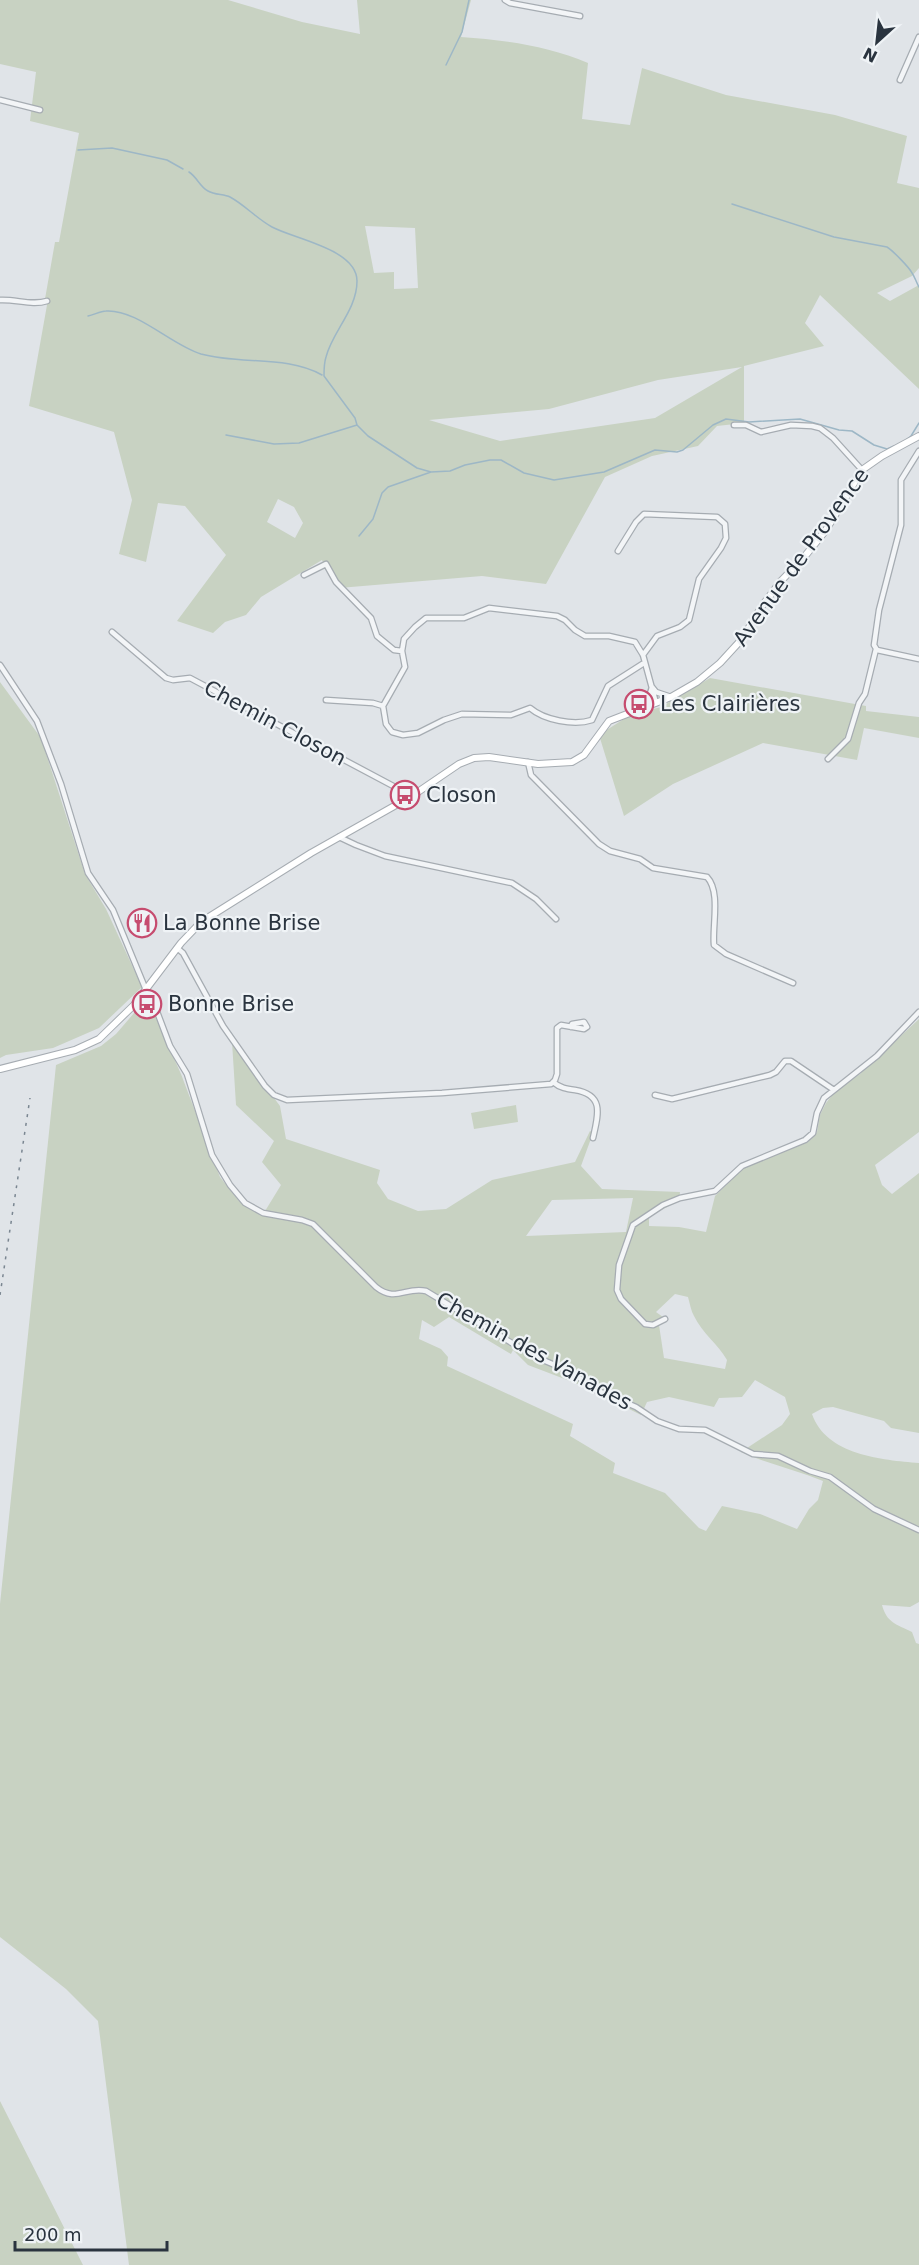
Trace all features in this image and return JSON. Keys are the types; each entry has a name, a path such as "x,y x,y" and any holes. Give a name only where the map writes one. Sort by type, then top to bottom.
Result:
{"street":[{"path":"505,0 510,3 580,16"},
{"path":"900,80 919,37"},
{"path":"0,100 40,110"},
{"path":"0,300 12,299 36,303 47,301"},
{"path":"734,425 746,426 761,432 791,425 820,428 862,470"},
{"name":"Avenue de Provence","path":"0,1069 75,1050 109,1031 147,990 194,928 207,918 339,837 412,796 459,764 474,758 489,757 538,764 572,762 584,755 609,721 670,697 697,682 720,663 742,639 781,580 826,530 862,470 868,464 919,436"},
{"path":"828,759 848,739 865,694 876,650 874,645 879,610 901,525 901,480 919,451"},
{"path":"618,551 636,522 644,514 717,517 725,524 726,538 699,579 689,620 668,633 657,636 643,655"},
{"path":"304,575 326,564 336,582 371,618 377,636 394,650 402,651"},
{"path":"644,663 608,686 592,720 582,723 538,716 530,708 510,715 462,714 418,733 403,735 392,732 386,724 383,706 405,667 402,651 406,635 426,618 464,618 489,608 557,616 585,636 609,636 635,642 643,655 656,703"},
{"name":"Chemin Closon","path":"112,632 166,678 173,680 190,678 412,796"},
{"path":"876,650 919,659"},
{"name":"Chemin des Vanades","path":"0,665 38,721 61,784 88,873 113,910 170,1046 187,1074 212,1155 230,1185 245,1203 263,1213 313,1224 376,1287 386,1293 396,1295 415,1289 426,1291 515,1345 571,1372 597,1390 636,1407 657,1420 679,1429 694,1428 708,1431 753,1454 783,1457 810,1471 830,1477 874,1509 919,1530"},
{"path":"652,687 656,692 670,697"},
{"path":"635,710 651,694 652,687"},
{"path":"326,700 373,703 383,706"},
{"path":"528,762 531,775 604,848 640,859 653,868 707,877 712,884 716,908 714,945 726,954 793,983"},
{"path":"339,837 385,855 512,883 535,898 556,919"},
{"path":"177,948 183,953 223,1026 265,1086 280,1098 287,1100 442,1093 520,1088 554,1082"},
{"path":"666,1318 653,1325 645,1324 618,1293 619,1265 633,1226 663,1205 680,1198 715,1191 742,1166 805,1140 813,1133 817,1113 824,1098 876,1056 919,1012"},
{"path":"554,1082 557,1074 556,1028 561,1025 571,1027"},
{"path":"655,1095 672,1099 748,1080 776,1072 785,1061 791,1061 834,1090"},
{"path":"554,1082 561,1088 588,1093 595,1100 598,1107 593,1138"}],"green space":[{"path":"0,0 228,0 302,22 360,34 357,0 471,0 461,37 526,45 557,52 588,63 582,119 630,125 642,68 726,95 835,115 907,136 897,183 919,188 919,268 912,276 877,293 890,301 919,285 919,389 820,295 805,323 824,346 744,366 744,423 717,426 698,446 652,456 605,477 546,584 482,576 339,588 329,576 322,560 261,597 246,615 225,622 213,633 177,621 226,555 185,506 158,503 146,562 119,554 132,500 114,432 29,406 47,305 45,299 55,242 59,242 79,133 30,121 36,72 0,64","holes":["365,226 415,228 418,288 394,289 394,272 374,273","742,367 655,418 500,441 429,420 549,409 658,380","278,499 294,507 303,523 295,538 267,522"]},
{"path":"710,678 866,706 866,711 919,717 919,738 864,728 857,760 763,743 673,784 624,816 599,735 630,715 661,707"},
{"path":"0,682 41,738 85,874 106,909 142,987 99,1028 53,1048 6,1055 0,1058"},
{"path":"147,998 181,1074 220,1177 239,1201 262,1216 281,1185 262,1162 274,1141 236,1105 232,1042 280,1106 286,1139 380,1170 377,1183 388,1199 418,1211 446,1209 492,1180 575,1162 590,1131 593,1133 581,1166 602,1189 680,1192 679,1201 649,1216 649,1226 679,1227 706,1232 715,1196 742,1169 808,1142 817,1132 820,1115 834,1093 860,1074 919,1019 919,1132 875,1165 882,1185 892,1194 919,1173 919,1433 891,1428 884,1421 833,1407 823,1408 812,1414 819,1428 829,1439 842,1447 873,1457 919,1463 919,1602 910,1607 882,1605 889,1619 912,1632 916,1643 919,1644 919,2265 129,2265 98,2021 66,1989 0,1937 0,1604 56,1065 101,1046 116,1034","holes":["633,1198 626,1232 526,1236 552,1200","675,1294 688,1297 697,1322 727,1360 725,1369 664,1358 659,1325 667,1320 656,1312","449,1317 511,1354 513,1350 528,1365 583,1386 641,1415 647,1402 669,1397 714,1407 719,1398 742,1397 755,1380 785,1397 790,1414 782,1425 741,1452 823,1481 818,1500 809,1509 797,1529 760,1514 722,1506 706,1531 699,1528 665,1493 613,1473 615,1463 570,1436 573,1424 447,1366 448,1357 441,1349 419,1339 422,1320 434,1327"]},
{"path":"516,1105 518,1122 474,1129 471,1113"},
{"path":"0,2101 83,2265 0,2265"}],"waterway":[{"path":"446,65 462,32 469,0"},
{"path":"78,150 112,148 167,160 183,169"},
{"path":"189,172 208,191 230,197 272,227 336,253 354,270 357,281 356,292 349,311 329,348 324,376 355,418 357,425 368,436 417,468 431,472 450,471 465,465 501,460 524,473 554,480 604,472 655,450 677,452 683,450 713,425 726,419 749,422 800,419 839,430 852,431 874,445 887,449 894,446"},
{"path":"732,204 834,237 887,247 908,267 919,287"},
{"path":"88,316 104,311 118,312 142,321 201,354 278,362 322,375"},
{"path":"906,440 919,423"},
{"path":"226,435 274,444 299,443 357,425"},
{"path":"359,536 373,519 382,493 388,487 431,472"}],"railway":[{"path":"0,1295 30,1098"}],"place":[{"name":"Les Clairières","path":"639,704"},
{"name":"Closon","path":"405,795"},
{"name":"La Bonne Brise","path":"142,923"},
{"name":"Bonne Brise","path":"147,1004"}]}
